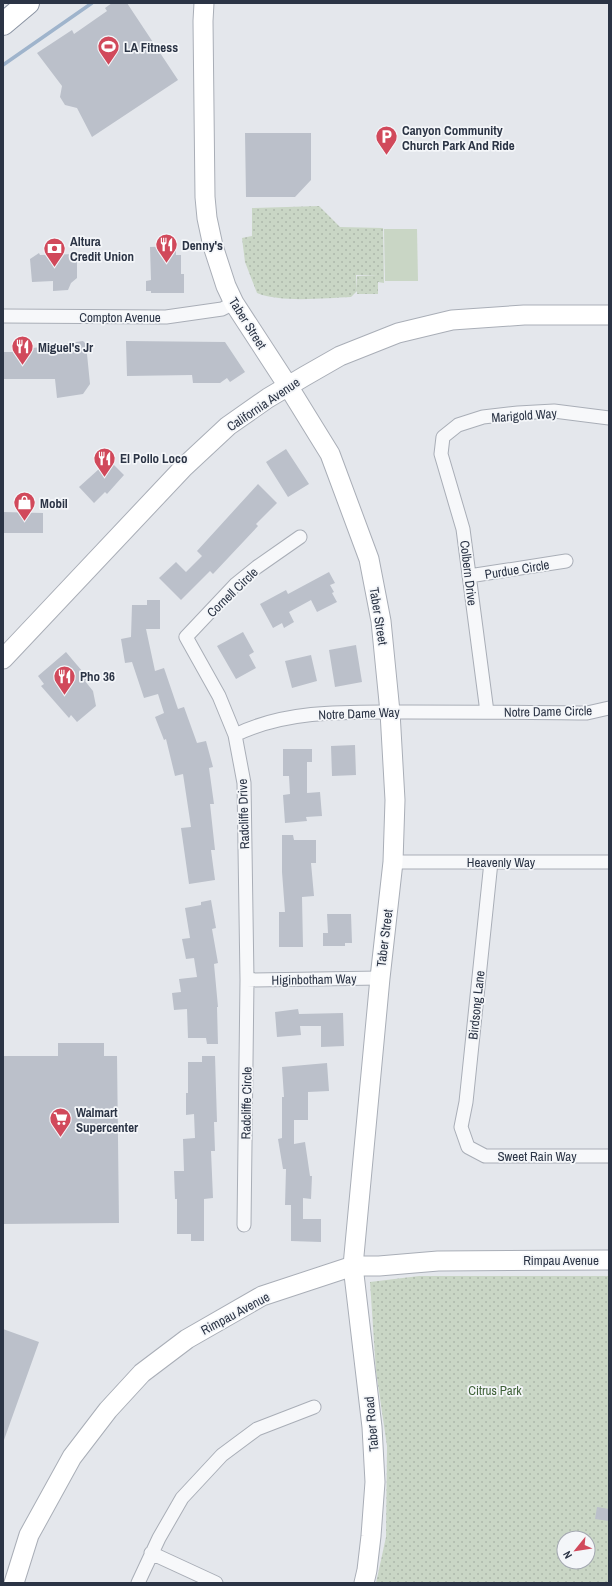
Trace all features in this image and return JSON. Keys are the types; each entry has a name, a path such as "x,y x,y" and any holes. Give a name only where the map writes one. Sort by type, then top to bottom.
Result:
{"highway":[{"path":"3,24 28,3"}],"street":[{"name":"Taber Street","path":"204,3 203,66 207,218 215,252 226,286 234,303 330,454 369,559 381,621 390,712 395,800 393,862 380,978 353,1266"},
{"name":"Compton Avenue","path":"3,316 166,317 222,309 234,303"},
{"name":"California Avenue","path":"3,659 184,467 228,426 288,386 340,356 398,333 452,320 524,315 609,315"},
{"name":"Marigold Way","path":"443,437 458,425 483,417 554,411 609,418"},
{"name":"Colbern Drive","path":"443,437 441,454 463,529 487,712"},
{"name":"Cornell Circle","path":"186,637 236,584 257,567 300,537"},
{"name":"Purdue Circle","path":"469,576 566,561"},
{"name":"Radcliffe Drive","path":"186,637 219,696 235,735 244,783 247,980"},
{"name":"Notre Dame Circle","path":"487,712 587,713 609,708"},
{"name":"Notre Dame Way","path":"235,735 248,728 285,718 317,714 487,712"},
{"name":"Heavenly Way","path":"393,862 609,862"},
{"name":"Birdsong Lane","path":"468,1147 461,1127 466,1102 491,862"},
{"name":"Higinbotham Way","path":"247,980 380,978"},
{"name":"Radcliffe Circle","path":"244,1225 247,980"},
{"name":"Sweet Rain Way","path":"468,1147 484,1156 609,1156"},
{"name":"Rimpau Avenue","path":"14,1583 29,1535 72,1457 108,1410 142,1373 187,1339 262,1296 353,1266 379,1266 438,1261 609,1260"},
{"name":"Taber Road","path":"353,1266 372,1427 375,1482 371,1536 364,1583"},
{"path":"138,1583 151,1553 182,1498 222,1455 257,1429 314,1408"},
{"path":"151,1553 216,1583"}],"green space":[{"path":"319,206 340,227 383,228 384,283 378,282 378,294 357,294 357,291 351,297 290,299 257,293 245,262 242,238 252,236 252,208","holes":["356,275 378,275 357,276 357,291"]},
{"path":"384,229 417,229 418,281 385,281"},
{"name":"Citrus Park","path":"419,1276 609,1276 609,1583 376,1583 386,1537 387,1446 376,1371 370,1282"}],"building":[{"name":"LA Fitness","path":"112,3 127,3 178,80 92,137 77,108 65,105 60,97 62,86 37,53 72,30 74,34 107,11 105,8"},
{"path":"245,133 311,133 311,180 295,197 246,197"},
{"name":"Denny's","path":"176,246 176,255 181,255 181,274 184,274 184,293 151,293 151,291 146,291 146,281 151,280 150,247"},
{"name":"Altura Credit Union","path":"39,253 40,255 77,254 77,278 71,283 68,290 53,291 53,281 32,282 30,259"},
{"path":"83,341 86,344 90,384 83,394 57,398 55,379 3,379 3,352 18,352 18,343 33,343 33,348"},
{"path":"126,341 225,342 245,372 230,382 227,378 220,383 193,383 192,375 127,376"},
{"path":"286,449 309,484 288,497 266,462"},
{"name":"El Pollo Loco","path":"109,460 124,475 107,494 105,492 94,503 79,487"},
{"path":"258,484 277,503 256,524 258,526 213,574 210,571 181,600 159,578 176,562 186,572 202,556 197,551"},
{"path":"3,512 43,513 43,533 3,533"},
{"path":"329,572 335,583 330,585 337,602 317,612 311,600 289,612 294,622 284,628 282,623 273,628 260,604 286,590 288,594"},
{"path":"147,600 160,600 160,629 146,629 155,671 164,668 178,709 184,707 197,743 206,741 213,767 209,768 214,804 210,804 215,850 211,850 215,880 189,884 181,828 191,827 183,774 175,776 166,739 164,740 155,717 164,713 158,694 144,698 132,662 125,663 121,639 131,637 132,605 147,605"},
{"path":"243,632 254,652 249,655 256,668 236,679 217,646"},
{"path":"356,645 362,682 335,687 329,650"},
{"path":"66,652 88,678 85,681 93,691 96,706 77,722 71,715 69,718 41,686 44,684 38,676"},
{"path":"311,655 317,681 292,688 285,661"},
{"path":"355,745 356,775 332,776 331,746"},
{"path":"283,749 312,749 312,762 307,762 307,793 320,792 322,816 306,817 307,821 285,823 283,795 290,794 289,776 283,776"},
{"path":"282,835 293,835 294,840 316,840 316,863 311,863 314,896 302,897 303,947 279,947 279,912 285,912 282,872"},
{"path":"211,900 216,928 212,929 218,963 214,964 218,1007 218,1044 207,1044 206,1038 188,1038 187,1009 174,1010 172,993 181,992 179,979 197,977 194,958 186,959 182,939 190,938 185,908 201,905 201,902"},
{"path":"327,914 351,914 352,943 345,943 345,946 323,946 323,933 328,933"},
{"path":"298,1009 299,1014 343,1013 344,1046 321,1047 321,1026 300,1026 301,1035 277,1037 275,1012"},
{"name":"Walmart Supercenter","path":"58,1043 104,1043 104,1056 117,1056 119,1223 3,1224 3,1056 58,1056"},
{"path":"202,1056 215,1056 217,1122 214,1122 215,1151 211,1151 213,1198 204,1199 204,1241 191,1241 191,1234 177,1234 177,1199 175,1199 174,1171 184,1171 183,1139 195,1138 194,1114 186,1115 188,1062 202,1062"},
{"path":"327,1063 329,1091 308,1092 308,1120 294,1120 294,1144 305,1142 310,1176 312,1176 311,1199 303,1198 303,1219 321,1219 321,1242 291,1241 291,1205 285,1205 286,1169 283,1169 278,1139 282,1138 282,1097 284,1097 282,1067"},
{"path":"3,1329 39,1342 4,1440 3,1439"},
{"path":"597,1507 609,1509 609,1521 595,1519"}],"waterway":[{"path":"3,65 92,3"}],"place":[{"name":"LA Fitness","path":"109,66"},
{"name":"Canyon Community Church Park And Ride","path":"387,156"},
{"name":"Denny's","path":"166,264"},
{"name":"Altura Credit Union","path":"54,268"},
{"name":"Miguel's Jr","path":"22,366"},
{"name":"El Pollo Loco","path":"104,478"},
{"name":"Mobil","path":"25,522"},
{"name":"Pho 36","path":"65,696"},
{"name":"Walmart Supercenter","path":"61,1138"}]}
